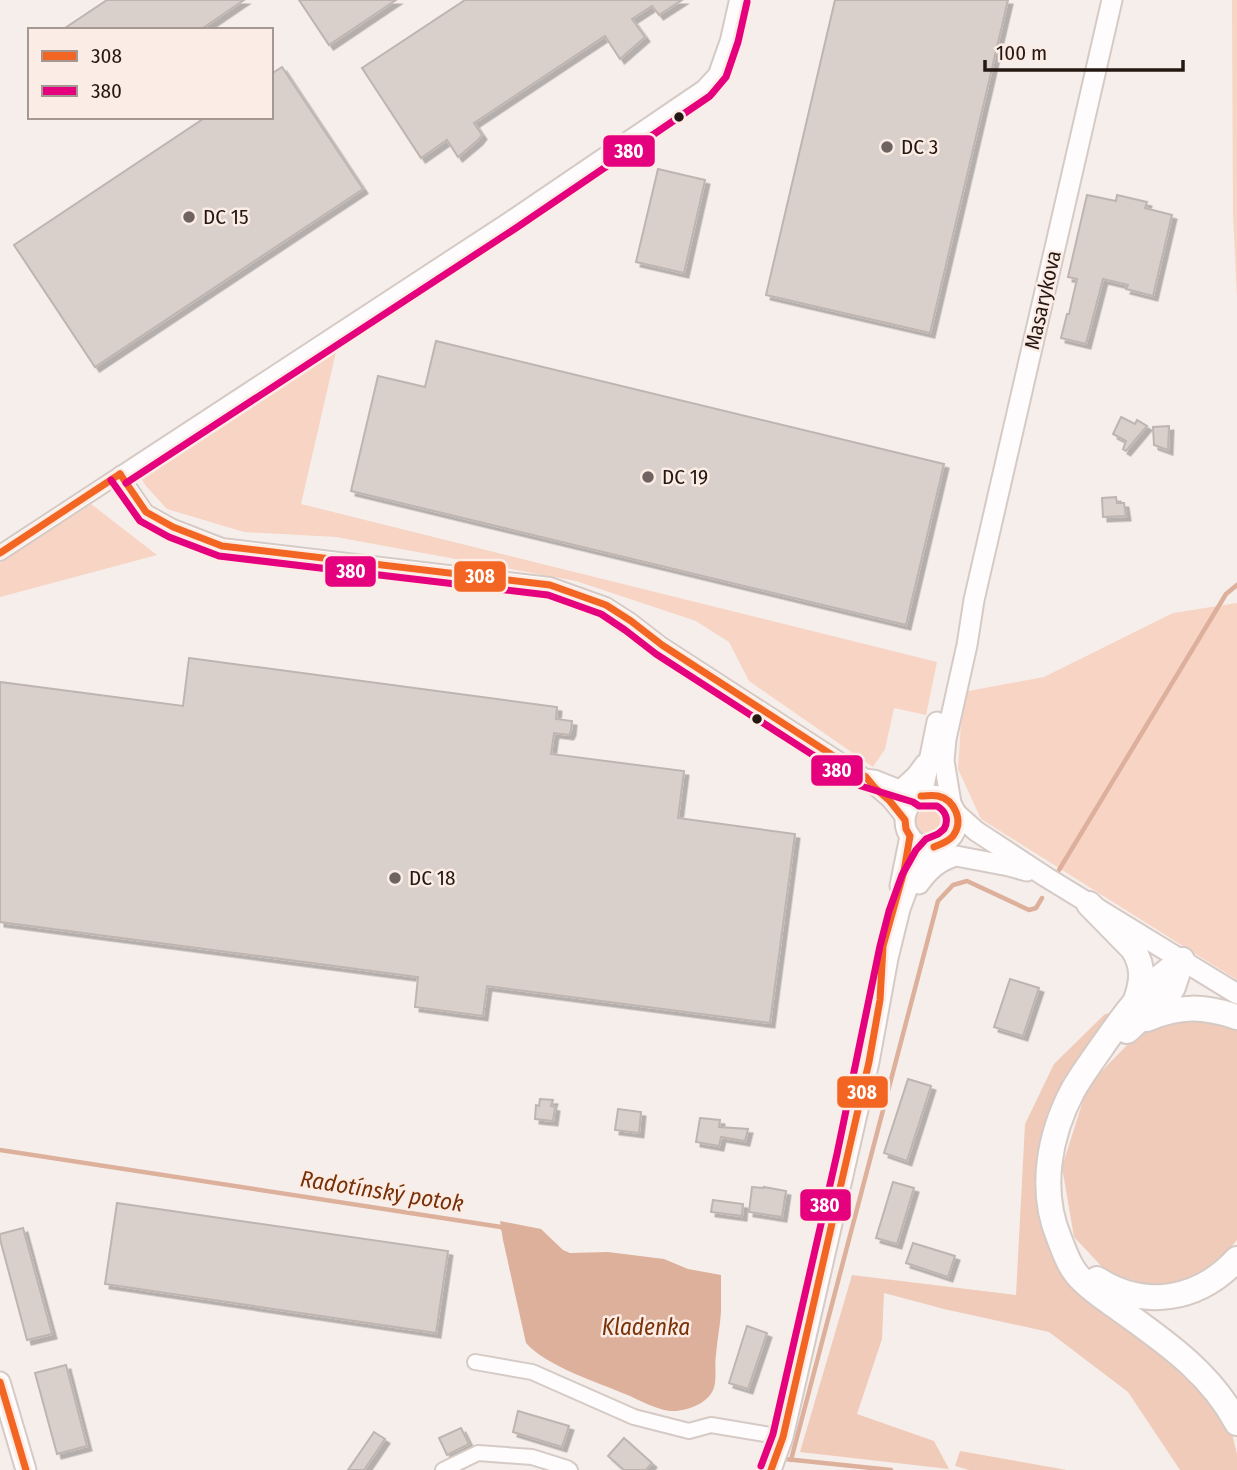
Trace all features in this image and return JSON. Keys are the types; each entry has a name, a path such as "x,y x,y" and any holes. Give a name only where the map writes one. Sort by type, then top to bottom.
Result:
{"highway":[{"path":"1089,904 1137,956 1142,979 1136,1014"},
{"path":"1182,960 1170,992 1136,1014 1092,1061 1074,1089 1063,1111 1051,1154 1048,1193 1050,1211 1061,1245 1071,1266 1082,1280 1192,1364 1213,1387 1237,1423"},
{"path":"1136,1014 1160,1014 1188,1008 1211,1010 1237,1017"},
{"path":"1061,1245 1099,1280 1119,1290 1145,1297 1171,1297 1197,1289 1221,1275 1237,1259"}],"main road":[{"name":"Masarykova","path":"954,808 944,761 946,739 974,600 1112,0"},
{"name":"Masarykova","path":"914,793 916,776 929,757 959,640 974,600"},
{"path":"880,1000 883,946 904,871 909,806 914,793 944,797 976,831 1237,994"},
{"path":"771,1470 783,1437 869,1062 888,958 908,887 916,871 956,830 954,808"},
{"path":"907,828 920,844 942,843 982,850 1009,866"},
{"path":"880,1000 898,951 913,895 925,875 940,862 956,856 1009,866 1046,877"},
{"path":"0,1382 26,1470"}],"street":[{"path":"0,554 510,219 703,88 716,74 728,40 737,0"},
{"path":"120,474 146,512 173,527 222,546 550,585 606,605 673,652 866,777 889,800 907,828"},
{"path":"866,777 876,778 914,793"},
{"path":"475,1362 531,1373 635,1417 689,1431 711,1426 783,1437"},
{"path":"443,1470 478,1453 570,1470"}],"shaded area":[{"path":"1232,0 1237,0 1237,298 1233,214"},
{"path":"336,352 301,504 937,662 926,715 894,708 885,749 873,767 749,681 729,642 696,621 576,581 336,537 244,532 167,509 146,486 138,473"},
{"path":"91,504 157,555 0,597 0,563"},
{"path":"1237,603 1237,980 981,819 958,769 963,692 1044,677 1173,613"},
{"path":"929,808 939,812 944,818 946,829 939,837 923,835 915,827 917,816"},
{"path":"1117,1012 1044,1124 1036,1195 1044,1230 1200,1382 1230,1426 1237,1454 1237,1470 1180,1470 1128,1392 1049,1332 884,1293 882,1339 857,1414 934,1441 949,1469 800,1452 852,1275 1016,1295 1025,1124 1054,1064 1105,1014"},
{"path":"1189,1016 1237,1031 1237,1240 1208,1275 1156,1287 1108,1273 1074,1237 1062,1167 1088,1085 1136,1036"},
{"path":"960,1451 1067,1470 969,1470 955,1466"}],"water":[{"name":"Kladenka","path":"500,1221 541,1229 563,1250 570,1253 608,1252 664,1259 688,1269 721,1275 721,1312 715,1379 709,1397 688,1409 664,1410 572,1373 535,1351 526,1343"}],"building":[{"path":"107,0 244,0 203,28 65,28"},
{"path":"299,0 396,0 329,45"},
{"path":"465,0 682,0 659,15 652,6 632,19 645,37 620,59 605,36 474,123 482,135 458,157 447,140 421,158 362,68"},
{"name":"DC 3","path":"835,0 1008,0 930,333 766,295"},
{"name":"DC 15","path":"282,67 363,189 95,367 14,245 203,119 273,119 273,73"},
{"path":"658,169 705,180 684,273 636,262"},
{"path":"1087,195 1116,201 1117,195 1147,202 1145,208 1172,215 1153,296 1126,289 1128,285 1103,279 1086,344 1061,338 1077,279 1068,277"},
{"name":"DC 19","path":"436,341 944,464 906,625 351,491 378,376 425,387"},
{"path":"1121,417 1135,424 1137,420 1147,426 1126,451 1123,449 1126,441 1113,434"},
{"path":"1169,426 1168,450 1154,445 1153,427"},
{"path":"1116,497 1117,503 1124,503 1126,516 1103,517 1102,498"},
{"name":"DC 18","path":"189,658 557,707 556,719 572,721 571,731 569,735 554,733 551,754 684,771 678,818 795,834 770,1023 487,986 483,1016 415,1007 418,977 0,922 0,682 183,706"},
{"path":"1010,979 1039,988 1023,1036 994,1027"},
{"path":"908,1079 931,1086 907,1161 884,1153"},
{"path":"540,1099 553,1100 553,1121 535,1119 536,1105 539,1106"},
{"path":"618,1109 641,1112 639,1133 615,1130"},
{"path":"700,1118 720,1120 719,1127 748,1129 745,1141 721,1137 719,1146 696,1142"},
{"path":"893,1182 914,1188 897,1244 876,1238"},
{"path":"752,1187 786,1191 782,1217 749,1212"},
{"path":"713,1200 743,1204 742,1216 711,1212"},
{"path":"117,1203 448,1251 436,1333 105,1284"},
{"path":"23,1228 52,1334 27,1340 0,1239 0,1234"},
{"path":"913,1243 955,1256 948,1277 906,1263"},
{"path":"747,1326 767,1333 748,1389 729,1383"},
{"path":"66,1365 87,1446 57,1454 35,1373"},
{"path":"518,1411 569,1426 562,1447 513,1432"},
{"path":"461,1428 469,1444 447,1455 439,1438"},
{"path":"374,1432 385,1439 364,1470 348,1470"},
{"path":"624,1438 652,1463 646,1470 624,1470 608,1456"}],"waterway":[{"path":"1059,870 1226,594 1237,585"},
{"path":"791,1460 938,901 953,885 967,881 1029,910 1036,908 1042,898"},
{"name":"Radotínský potok","path":"0,1150 501,1227 504,1230"},
{"name":"Radotínský potok","path":"785,1459 891,1470"}],"transit line":[{"name":"380","path":"126,483 516,228 710,96 726,77 738,42 747,2"},
{"name":"308","path":"120,474 146,512 173,527 222,546 550,585 606,605 662,645 866,777 905,820 910,836 904,871 883,946 880,1000 869,1062 783,1437 771,1470"},
{"name":"308","path":"0,553 120,474"},
{"name":"380","path":"111,480 140,521 169,537 219,556 548,595 601,614 656,654 861,786 919,806 937,806 944,813 944,829 926,839 916,850 902,875 889,911 773,1434 761,1466"},
{"name":"308","path":"921,796 944,798 953,806 958,818 953,836 934,847"},
{"name":"308","path":"0,1382 26,1470"}],"place":[{"name":"DC 3","path":"887,147"},
{"name":"DC 15","path":"189,217"},
{"name":"DC 19","path":"648,477"},
{"name":"DC 18","path":"395,878"}]}
